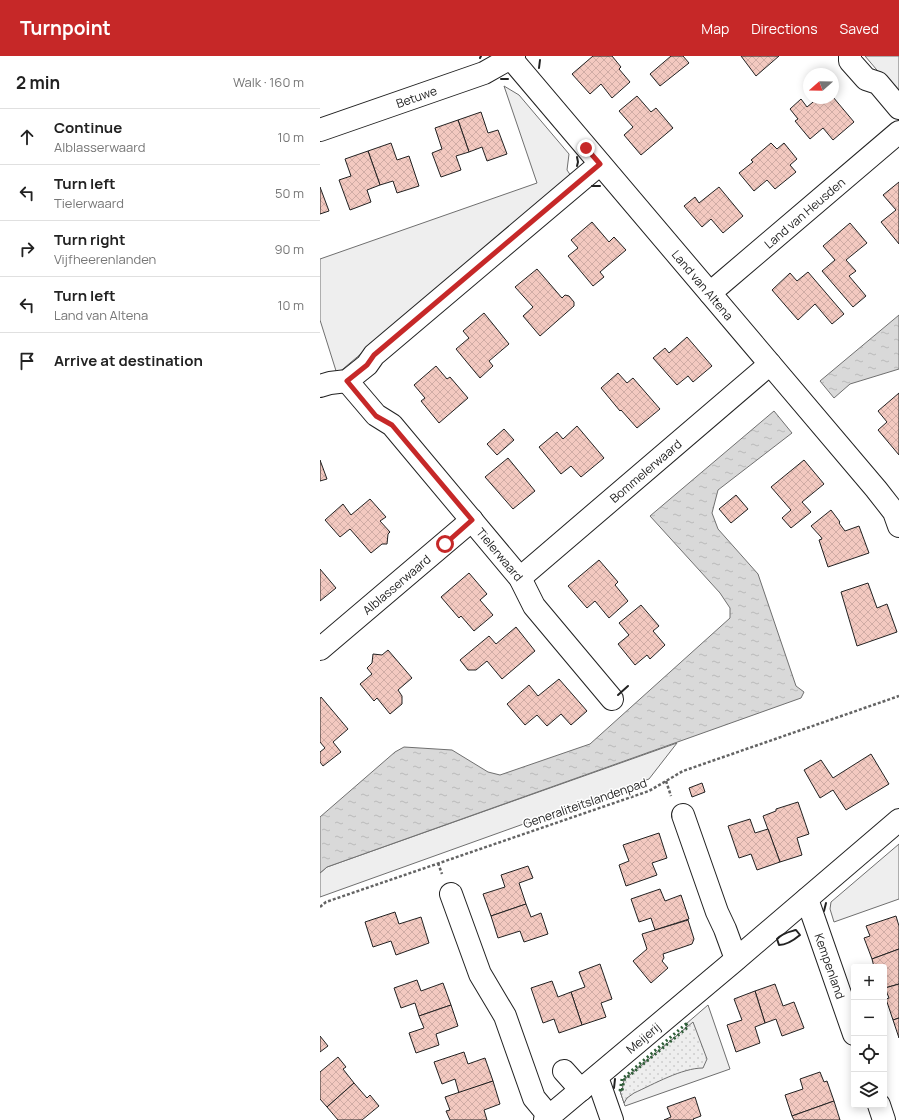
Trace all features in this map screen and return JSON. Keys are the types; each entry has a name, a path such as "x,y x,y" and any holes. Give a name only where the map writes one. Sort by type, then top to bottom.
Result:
{"street":[{"path":"850,56 850,61 866,80 878,83 899,108"},
{"name":"Betuwe","path":"320,130 484,73 511,57"},
{"name":"Land van Altena","path":"511,57 593,141 600,164 876,489 897,517"},
{"name":"Land van Heusden","path":"710,293 899,132"},
{"path":"320,386 347,381 367,365 374,355 600,164"},
{"name":"Bommelerwaard","path":"520,578 770,364"},
{"name":"Tielerwaard","path":"347,381 376,416 392,425 472,520 520,578 534,606 612,699"},
{"name":"Alblasserwaard","path":"320,650 472,520"},
{"path":"683,815 717,912 726,929 736,959"},
{"name":"Meijerij","path":"449,895 480,974 505,1016 534,1098 547,1118 807,899 821,875 899,820"},
{"name":"Kempenland","path":"807,899 851,1025"},
{"path":"564,1071 589,1083 612,1120"},
{"path":"880,1108 884,1120"}],"path":[{"name":"Generaliteitslandenpad","path":"320,907 326,902 649,791 683,771 899,696"}],"shaded area":[{"path":"865,56 899,56 899,96"},
{"path":"504,86 519,95 569,154 567,170 571,176 337,374 320,320 320,259 537,183"},
{"path":"677,743 649,779 320,897 320,873 327,867"},
{"path":"899,844 899,899 834,922 830,909 831,902"},
{"path":"708,1005 730,1069 625,1106 620,1091 622,1091 624,1080 687,1027 686,1024"},
{"path":"693,1022 707,1059 703,1068 686,1071 668,1077 634,1093 627,1098 624,1103 620,1091 622,1091 624,1080"}],"water":[{"path":"899,315 899,369 850,384 834,398 820,381"},
{"path":"774,411 792,433 718,490 712,513 718,529 758,574 796,686 804,692 801,698 327,867 320,873 320,817 395,752 404,747 452,750 488,772 500,775 590,744 730,618 730,608 720,593 650,516"}],"building":[{"path":"593,56 612,56 621,67 619,69 630,82 612,98 601,84 590,94 572,74"},
{"path":"671,56 683,56 689,63 660,86 650,74"},
{"path":"741,56 779,56 756,76"},
{"path":"637,96 651,112 656,108 673,128 641,155 624,135 633,127 619,111"},
{"path":"801,99 803,104 807,107 811,104 839,104 854,122 833,140 823,128 810,139 795,121 798,119 790,109"},
{"path":"481,112 488,133 498,130 507,154 487,161 482,147 469,152 458,120"},
{"path":"458,120 469,152 456,156 461,170 441,177 432,153 442,149 435,128"},
{"path":"391,143 397,160 409,156 419,186 397,193 393,181 380,185 368,151"},
{"path":"771,143 777,149 784,143 797,159 790,165 796,172 775,189 767,180 754,191 739,173 753,162 751,160"},
{"path":"368,151 380,185 367,190 371,202 350,210 339,180 351,176 345,159"},
{"path":"899,182 899,244 881,222 896,210 883,195"},
{"path":"320,187 329,211 320,214"},
{"path":"719,187 743,216 723,233 711,219 702,227 684,206 695,197 699,203"},
{"path":"592,222 609,242 614,237 626,250 600,272 604,277 593,286 568,256 578,248 571,240"},
{"path":"850,223 867,243 846,260 856,271 849,276 866,296 853,307 822,271 835,260 823,246"},
{"path":"537,269 562,298 565,295 569,296 574,302 574,306 540,336 523,316 533,307 515,287"},
{"path":"808,272 844,314 832,324 815,304 798,320 772,290 790,273 797,281"},
{"path":"484,313 509,344 489,361 493,366 480,378 456,349 469,338 463,331"},
{"path":"687,337 712,366 693,382 688,376 677,385 653,358 665,348 669,353"},
{"path":"436,366 447,379 450,377 468,398 439,423 421,401 425,398 414,385"},
{"path":"618,373 627,383 633,378 660,409 637,428 621,410 620,411 601,388"},
{"path":"899,393 899,455 878,430 887,422 878,411"},
{"path":"577,426 604,458 581,477 571,466 561,474 539,447 557,432 563,439"},
{"path":"504,429 514,440 497,455 487,444"},
{"path":"508,458 535,491 513,509 485,477"},
{"path":"320,460 327,479 320,481"},
{"path":"804,460 824,484 802,502 811,512 791,528 782,518 791,510 771,487"},
{"path":"736,495 748,509 731,523 719,509"},
{"path":"370,499 386,517 380,521 390,532 388,534 387,544 382,544 371,553 350,529 340,537 325,520 343,504 351,515"},
{"path":"831,510 845,531 859,526 869,553 828,567 819,540 822,539 811,526"},
{"path":"599,560 618,582 615,585 628,601 609,618 595,601 587,608 568,586"},
{"path":"320,569 336,588 320,601"},
{"path":"469,573 487,594 480,600 493,615 474,631 461,616 459,618 441,597"},
{"path":"868,583 877,608 887,604 897,632 857,646 841,592"},
{"path":"641,605 659,626 653,631 665,645 650,659 647,655 635,665 618,644 629,635 619,623"},
{"path":"516,627 535,651 502,679 487,661 476,670 468,670 460,660 489,636 496,644"},
{"path":"388,650 412,678 398,690 402,696 402,704 390,714 377,698 374,701 360,684 372,674 367,668 372,663 373,654 382,655"},
{"path":"559,679 587,711 571,725 561,714 547,726 537,715 525,725 507,704 529,685 538,696"},
{"path":"321,697 348,729 333,742 341,752 323,766 320,762 320,752 325,748 320,742"},
{"path":"871,754 889,784 846,810 833,790 820,798 804,770 821,760 833,778"},
{"path":"702,783 705,792 692,797 689,788"},
{"path":"798,802 809,834 797,838 802,855 780,862 763,816 776,811 776,809"},
{"path":"750,819 755,833 768,829 780,862 757,870 751,854 739,858 728,826"},
{"path":"659,833 667,858 652,863 657,875 626,886 619,865 629,861 623,845"},
{"path":"528,866 533,878 519,883 526,904 491,916 483,894 505,887 501,875"},
{"path":"660,889 665,901 681,895 689,919 655,930 651,918 639,922 631,899"},
{"path":"526,904 531,917 541,913 548,934 524,942 520,931 498,938 491,916"},
{"path":"395,912 399,924 421,917 429,943 396,955 391,941 373,947 365,922"},
{"path":"896,916 899,926 899,949 872,959 864,938 870,936 866,926"},
{"path":"688,920 694,939 692,944 663,954 664,958 662,961 668,968 651,983 633,961 647,949 642,934"},
{"path":"899,949 899,984 887,987 887,964 873,964 872,959"},
{"path":"600,964 612,999 601,1003 606,1017 582,1025 571,992 585,987 579,972"},
{"path":"417,980 421,991 443,983 451,1005 419,1016 415,1003 401,1008 394,988"},
{"path":"552,981 558,997 571,992 582,1025 559,1033 554,1019 543,1023 531,988"},
{"path":"775,984 783,1006 794,1002 804,1028 782,1036 776,1019 765,1023 755,991"},
{"path":"899,984 899,1018 893,1020 887,1002 887,999 889,998 887,987"},
{"path":"755,991 765,1023 755,1027 760,1043 736,1052 727,1025 742,1020 734,999"},
{"path":"451,1005 458,1026 436,1034 439,1045 416,1053 409,1033 424,1028 419,1016"},
{"path":"899,1018 899,1038 893,1020"},
{"path":"320,1036 328,1046 320,1052"},
{"path":"464,1052 468,1064 485,1058 493,1081 459,1093 455,1079 442,1084 434,1062"},
{"path":"338,1057 346,1067 343,1069 354,1083 327,1107 320,1099 320,1072"},
{"path":"820,1072 824,1082 827,1081 834,1101 792,1116 785,1095 803,1089 800,1079"},
{"path":"493,1081 500,1104 484,1110 487,1120 450,1120 446,1111 450,1110 445,1097"},
{"path":"354,1083 367,1098 370,1095 379,1106 362,1120 338,1120 327,1107"},
{"path":"695,1097 701,1116 693,1119 694,1120 664,1120 671,1117 667,1107"},
{"path":"834,1101 840,1120 794,1120 792,1116"}],"hedge":[{"path":"686,1024 688,1027 624,1080 622,1091 620,1091 622,1079 686,1024"}],"wall":[{"path":"539,68 540,60"},
{"path":"501,79 508,79"},
{"path":"577,157 577,166"},
{"path":"592,186 600,186"},
{"path":"618,695 628,686"},
{"path":"824,911 826,903"},
{"path":"796,930 800,935 788,943 779,945 777,939 781,935 796,930"},
{"path":"614,1088 615,1079"}],"route":[{"path":"445,544 472,520 392,425 376,416 347,381 367,365 374,355 600,164 586,148"}]}
